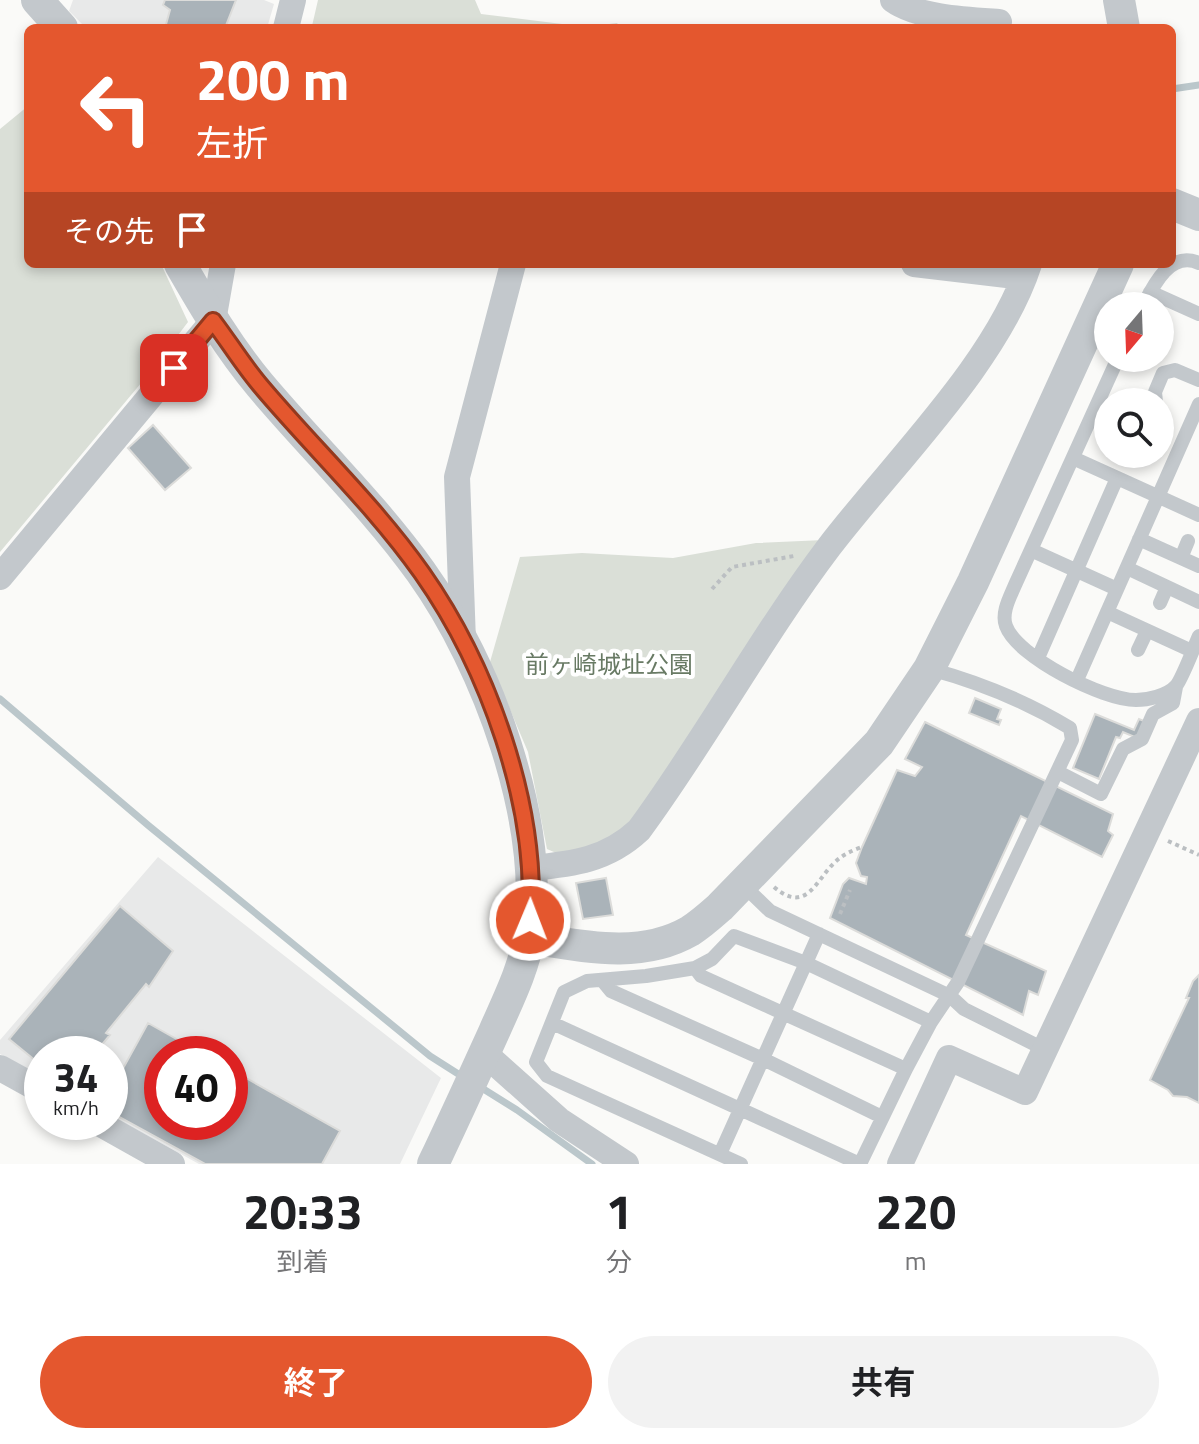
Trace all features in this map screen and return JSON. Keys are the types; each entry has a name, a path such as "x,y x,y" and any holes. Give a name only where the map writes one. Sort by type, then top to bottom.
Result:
{"street":[{"path":"37,0 58,24"},
{"path":"287,24 293,0"},
{"path":"1119,0 1123,24"},
{"path":"895,11 999,22"},
{"path":"1176,206 1199,215"},
{"path":"182,268 213,321 258,383 403,548 445,609 464,644 509,755 525,820 531,868 529,938 507,1002 433,1164"},
{"path":"0,577 213,321 222,268"},
{"path":"464,644 457,477 512,268"},
{"path":"531,868 591,860 616,850 639,830 827,549 953,394 994,334 1026,271 978,268"},
{"path":"529,938 612,949 632,949 658,943 692,930 756,884 879,743 929,669 973,582 1116,268"},
{"path":"900,1164 949,1058 1025,1092 1199,721"},
{"path":"484,1053 559,1120 626,1164"},
{"path":"0,1068 24,1081"},
{"path":"128,1139 172,1164"}],"lane":[{"path":"1176,264 1192,260 1199,263"},
{"path":"1150,292 1158,276 1169,268"},
{"path":"1174,303 1199,314"},
{"path":"1157,388 1163,373 1175,370 1199,380"},
{"path":"1077,680 1158,497 1193,435 1199,404"},
{"path":"1094,422 1073,458 1031,550 1007,606 1004,623 1013,639 1038,658 1109,695 1134,700 1153,698 1176,687"},
{"path":"1073,458 1199,515"},
{"path":"1038,658 1117,478"},
{"path":"1139,539 1199,566"},
{"path":"1181,558 1188,541"},
{"path":"1031,550 1117,589"},
{"path":"1127,568 1199,602"},
{"path":"1160,603 1167,587"},
{"path":"1107,612 1192,651"},
{"path":"1138,650 1147,631"},
{"path":"1058,772 1101,794 1123,749 1142,739 1153,714 1173,703 1176,687 1199,636"},
{"path":"552,1023 860,1164 931,1022 950,996 1072,740 1070,728 1004,695 929,669"},
{"path":"756,884 770,911 950,996 964,1009 1046,1050"},
{"path":"720,1154 819,934"},
{"path":"741,1164 547,1076 536,1062 564,992 587,981 695,968 712,959 734,936 806,963 931,1022"},
{"path":"695,968 701,976 906,1069"},
{"path":"602,980 611,991 763,1059 882,1117"}],"path":[{"path":"712,589 732,567 827,549"},
{"path":"1148,831 1199,855"},
{"path":"756,884 791,896 808,893 818,886 836,861 849,851 862,847"},
{"path":"840,914 850,890"}],"shaded area":[{"path":"73,0 264,0 274,4 268,24 82,24 69,11"},
{"path":"158,857 441,1078 400,1164 199,1164 155,1140 248,1140 248,1036 144,1036 144,1134 128,1125 128,1036 24,1036 24,1067 0,1054 0,1040"}],"green space":[{"path":"318,0 475,0 481,14 562,24 312,24"},
{"path":"24,109 24,268 163,268 188,322 147,376 0,552 0,129"},
{"name":"前ヶ崎城址公園","path":"824,540 630,823 602,844 582,854 560,854 547,849 528,752 490,662 520,557 582,553 673,558 756,543"}],"building":[{"path":"165,0 236,0 227,24 166,24 170,10 163,5"},
{"path":"153,425 191,468 165,490 128,448"},
{"path":"975,698 1001,709 997,719 1001,720 999,725 969,713"},
{"path":"1095,714 1134,730 1139,719 1144,721 1137,738 1123,732 1120,738 1116,737 1099,779 1073,768"},
{"path":"925,722 1113,814 1108,831 1113,835 1102,857 1021,816 966,935 1046,971 1038,995 1029,991 1023,1015 830,918 843,884 849,878 866,884 867,877 861,876 856,863 897,770 915,776 922,767 905,759"},
{"path":"606,878 613,915 583,919 576,883"},
{"path":"120,906 173,951 149,987 146,984 106,1033 109,1036 24,1036 24,1051 9,1039"},
{"path":"1199,975 1199,1103 1187,1097 1173,1096 1150,1080 1189,998 1186,998 1193,981"},
{"path":"148,1023 171,1036 144,1036 144,1131 128,1122 128,1059"},
{"path":"248,1079 340,1131 322,1164 205,1164 161,1140 248,1140"}],"waterway":[{"path":"1176,88 1199,85"},
{"path":"0,699 149,826 430,1056 463,1077"},
{"path":"477,1085 592,1164"}],"route":[{"path":"174,368 213,321 258,383 358,494 422,573 464,644 509,755 527,833 531,868 530,920"}]}
